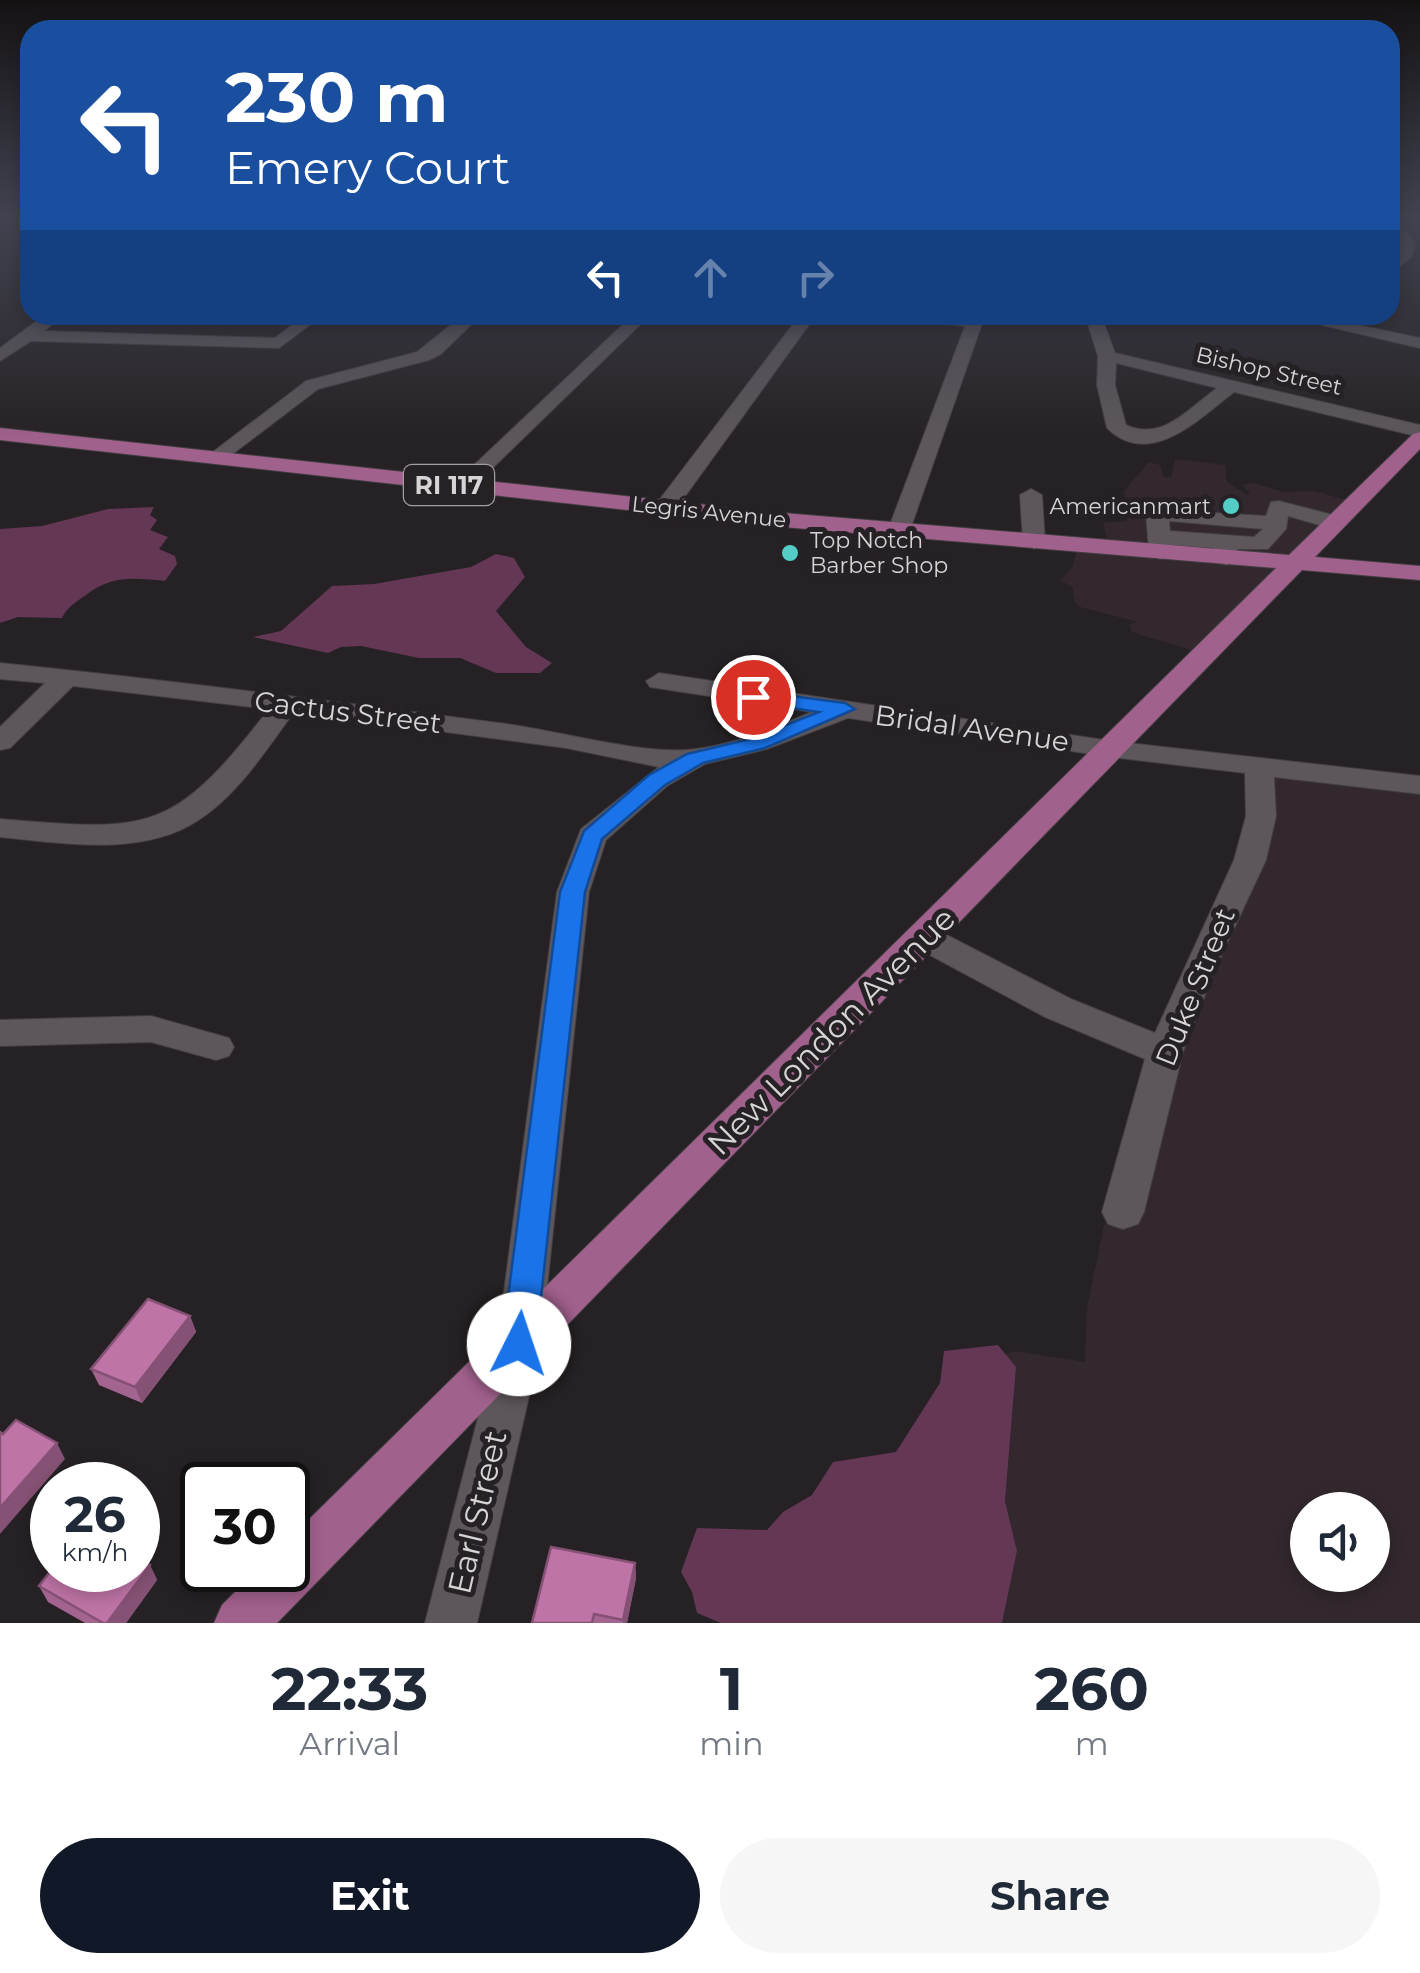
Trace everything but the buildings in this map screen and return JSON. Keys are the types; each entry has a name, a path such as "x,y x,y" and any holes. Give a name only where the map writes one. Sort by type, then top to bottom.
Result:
{"main road":[{"name":"Legris Avenue","path":"0,434 664,508 1034,542 1156,525 1226,534 1295,563 1420,574"},
{"name":"New London Avenue","path":"240,1623 1420,438"}],"street":[{"path":"0,356 41,325"},
{"path":"24,336 279,343 303,325"},
{"path":"215,458 312,385 423,356 462,325"},
{"path":"463,486 632,325"},
{"path":"664,508 801,325"},
{"path":"899,530 972,325"},
{"path":"1097,325 1107,356 1106,385 1116,428 1156,438 1232,385"},
{"path":"1354,325 1420,343"},
{"name":"Bishop Street","path":"1107,356 1420,431"},
{"path":"1031,495 1034,542"},
{"path":"1156,525 1189,527 1260,544 1276,523 1279,506 1333,522"},
{"name":"Cactus Street","path":"0,671 454,724 658,758 695,758"},
{"path":"0,742 67,677"},
{"path":"660,681 845,709"},
{"path":"0,828 69,833 160,828 184,817 212,793 286,705"},
{"name":"Bridal Avenue","path":"519,1344 572,892 592,836 657,780 695,758 757,744 845,709 1111,749 1420,785"},
{"name":"Duke Street","path":"1123,1212 1165,1052 1250,860 1261,816 1259,764"},
{"path":"925,938 1058,1008 1165,1052"},
{"path":"0,1033 151,1029 216,1046"},
{"name":"Earl Street","path":"451,1623 519,1344"}],"shaded area":[{"path":"1175,459 1225,465 1227,482 1247,495 1250,493 1242,485 1253,483 1284,492 1315,491 1353,502 1204,654 1132,632 1129,625 1138,622 1080,607 1072,586 1060,581 1073,566 1078,546 1109,546 1103,523 1127,521 1124,491 1149,462 1160,465 1164,477 1171,477"},
{"path":"154,507 150,515 157,520 150,530 168,537 159,549 175,556 177,564 165,581 114,581 79,600 62,618 18,617 0,623 0,529 42,526 108,509"},
{"path":"496,554 514,558 525,577 496,611 526,647 552,663 540,673 496,673 460,658 419,658 361,646 341,647 328,653 253,637 281,631 332,586 374,584 471,567"},
{"path":"1259,761 1420,782 1420,1623 1002,1623 1017,1551 1005,1501 1016,1367 1005,1354 1015,1351 1085,1362 1087,1308 1104,1225 1123,1210 1250,859"},
{"path":"998,1345 1016,1367 1005,1501 1017,1551 1002,1623 721,1623 697,1613 681,1572 697,1528 767,1530 783,1512 812,1495 833,1462 896,1452 940,1383 944,1351"}],"place":[{"name":"Americanmart","path":"1231,506"},
{"name":"Top Notch Barber Shop","path":"790,553"}],"route":[{"path":"519,1344 572,892 581,862 592,836 657,780 695,758 757,744 845,709 753,697"}]}
